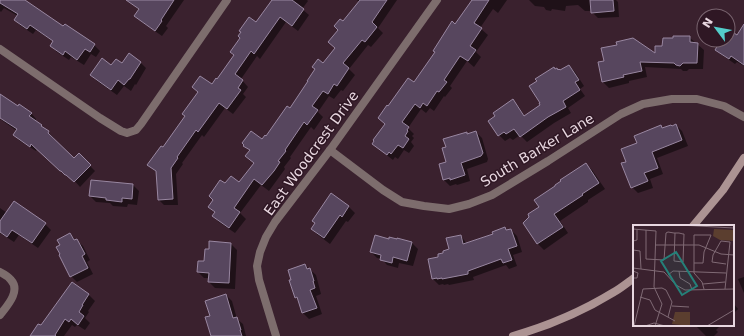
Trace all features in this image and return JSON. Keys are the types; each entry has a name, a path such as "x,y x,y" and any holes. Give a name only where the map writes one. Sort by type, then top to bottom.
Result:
{"main road":[{"path":"694,225 723,190 744,158"},
{"path":"513,336 560,320 586,308 615,292 633,279"}],"street":[{"path":"0,49 100,118 120,131 127,133 136,130 141,124 227,0"},
{"name":"East Woodcrest Drive","path":"276,336 259,280 257,266 260,252 266,237 275,222 330,150 437,0"},
{"name":"South Barker Lane","path":"330,150 383,190 402,202 449,209 469,204 492,195 621,114 643,104 672,99 697,99 724,106 744,117"},
{"path":"0,272 10,279 14,285 14,292 10,301 0,315"}],"building":[{"path":"0,0 25,0 63,26 65,24 95,44 90,52 85,49 77,60 65,51 63,55 50,46 53,41 30,25 27,29 14,20 18,14 0,3"},
{"path":"126,0 174,0 155,31 134,16 139,9"},
{"path":"272,0 292,0 304,9 292,26 280,17 254,54 251,51 235,74 243,80 238,88 241,90 227,109 219,103 198,132 196,130 171,168 173,199 158,200 156,171 147,165 161,146 163,147 185,116 182,114 198,92 192,87 200,76 212,84 216,78 217,79 234,55 230,52 240,38 238,36 241,32 239,31 249,17 256,22"},
{"path":"360,0 387,0 372,22 377,27 365,42 362,40 343,63 349,68 337,86 334,84 328,94 323,91 312,106 318,110 307,125 304,122 278,161 280,162 274,171 262,185 254,179 234,208 240,212 229,228 212,216 215,212 208,207 213,200 209,196 220,180 225,183 231,176 239,182 254,163 245,156 250,150 243,146 244,145 242,143 251,131 262,139 265,135 266,136 287,106 290,108 315,69 312,67 318,59 323,63 335,48 328,42 338,30 334,26 340,19 343,21"},
{"path":"472,0 489,0 474,23 482,28 470,46 476,50 468,61 460,56 444,80 447,82 439,92 437,91 427,106 423,103 420,108 415,104 402,122 409,127 405,136 409,139 403,148 398,145 391,154 389,152 387,155 372,144 374,141 373,140 385,124 378,118 408,78 414,82 435,52 433,51 452,21 455,24"},
{"path":"590,0 613,0 614,11 591,13"},
{"path":"744,24 744,65 731,56 729,59 715,50 716,48 736,48 736,34"},
{"path":"673,36 690,36 690,42 696,43 696,48 698,48 697,63 683,63 680,66 674,63 640,62 642,71 602,82 598,62 604,61 601,48 617,45 616,42 633,38 655,53 655,46 662,46 663,38 673,38"},
{"path":"129,53 141,62 130,79 124,85 118,80 111,90 90,75 102,58 111,65 116,59 122,63"},
{"path":"569,65 579,80 575,82 580,90 563,101 566,107 548,117 520,137 514,129 506,134 504,132 498,136 488,121 495,116 493,113 513,99 524,116 540,105 529,86 537,81 535,79 554,67 555,69 557,68 560,70"},
{"path":"0,94 32,113 29,116 49,131 48,133 74,158 79,153 91,165 74,182 31,144 30,147 13,135 17,129 0,118"},
{"path":"676,124 682,140 652,152 658,168 644,173 648,181 631,188 621,163 626,162 621,149 637,143 634,136 661,125 662,128"},
{"path":"476,131 483,153 481,156 461,163 465,175 450,180 450,178 443,180 439,164 446,162 442,148 446,147 443,139"},
{"path":"586,163 599,183 554,214 563,227 537,244 523,223 529,217 528,214 539,207 534,200 555,186 561,181 560,180"},
{"path":"91,180 133,184 132,199 122,198 122,202 89,196"},
{"path":"331,193 349,206 342,217 340,215 324,238 311,229 315,223 312,221"},
{"path":"14,201 46,223 32,243 12,230 7,237 0,232 0,221"},
{"path":"505,227 506,230 511,229 517,246 508,249 512,260 503,263 501,259 468,271 468,274 442,279 432,279 428,259 438,257 438,254 449,249 446,238 461,235 463,244 493,234 492,232"},
{"path":"70,233 74,240 77,239 85,254 82,256 88,268 70,277 56,247 60,245 57,240"},
{"path":"375,235 389,239 389,237 397,238 412,242 407,261 393,257 392,263 380,260 381,255 370,252"},
{"path":"209,241 231,243 229,283 208,282 209,273 197,272 198,261 204,261 205,249 209,249"},
{"path":"305,264 307,269 310,268 314,281 315,288 310,290 317,308 302,313 297,297 295,298 289,280 291,280 288,270"},
{"path":"72,282 89,294 79,312 84,316 78,325 71,319 69,322 65,319 55,335 56,336 30,336 38,324 41,325"},
{"path":"226,294 233,318 237,317 242,336 211,336 205,317 210,316 205,301"}]}
